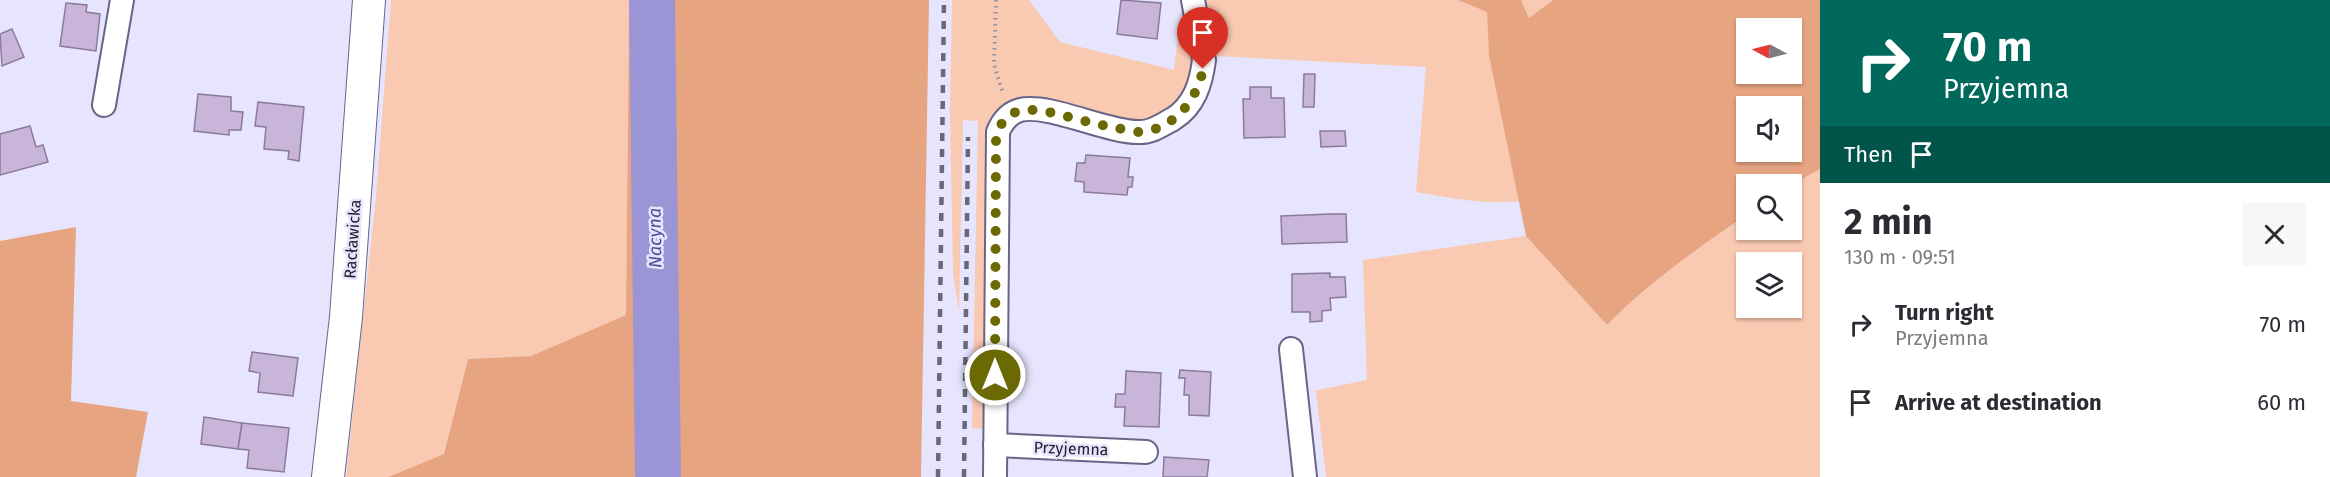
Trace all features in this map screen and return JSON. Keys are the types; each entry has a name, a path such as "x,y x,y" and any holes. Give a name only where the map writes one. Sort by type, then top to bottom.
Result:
{"street":[{"path":"104,105 122,0"},
{"name":"Racławicka","path":"328,477 346,317 369,0"},
{"path":"995,477 996,141 1001,124 1015,112 1033,109 1136,132 1157,128 1177,117 1190,104 1198,90 1203,69 1204,60 1193,0"},
{"path":"1291,349 1305,477"},
{"name":"Przyjemna","path":"995,445 1146,452"}],"path":[{"path":"996,0 994,64 1002,94 1015,112"}],"shaded area":[{"path":"391,0 646,0 646,11 629,17 626,315 531,356 468,359 444,454 388,477 346,477 376,197"},
{"path":"659,0 929,0 921,477 665,477"},
{"path":"952,0 1029,0 1060,42 1174,70 1181,12 1197,53 1189,89 1165,114 1142,125 1001,113 984,429 972,428 978,121 963,120 959,312 953,273 950,110"},
{"path":"1204,0 1458,0 1487,12 1489,56 1520,201 1455,199 1416,192 1426,67 1217,56"},
{"path":"1458,0 1521,0 1529,18 1553,0 1820,0 1820,169 1802,179 1802,174 1736,174 1736,222 1657,280 1607,325 1526,236 1489,56 1487,12"},
{"path":"1521,0 1553,0 1529,18"},
{"path":"646,11 650,477 388,477 444,454 468,359 531,356 626,315 629,17"},
{"path":"1820,169 1820,477 1326,477 1316,391 1303,393 1367,380 1363,260 1526,236 1607,325 1657,280 1736,222 1736,240 1802,240 1802,179"},
{"path":"76,227 71,401 148,412 136,477 0,477 0,241"}],"building":[{"path":"1121,0 1161,3 1157,39 1117,34"},
{"path":"66,3 87,5 86,12 100,14 96,51 60,46"},
{"path":"12,29 24,57 2,66 0,34"},
{"path":"1304,74 1315,74 1314,107 1303,107"},
{"path":"1250,87 1271,87 1271,98 1284,98 1285,137 1244,138 1243,99 1250,99"},
{"path":"198,94 231,97 231,111 243,112 241,130 229,130 229,135 194,131"},
{"path":"258,102 304,107 299,161 288,159 289,151 264,149 266,127 255,126"},
{"path":"30,126 36,147 43,145 48,162 0,175 0,134"},
{"path":"1320,131 1345,131 1346,146 1321,147"},
{"path":"1086,155 1130,158 1128,177 1133,177 1132,187 1128,187 1127,195 1084,192 1084,182 1075,181 1077,163 1085,163"},
{"path":"1346,214 1347,242 1282,244 1281,216"},
{"path":"1330,273 1330,277 1345,277 1346,297 1330,298 1331,310 1322,311 1322,321 1310,322 1310,312 1292,312 1292,274"},
{"path":"252,352 298,358 293,396 258,392 260,373 249,371"},
{"path":"1180,370 1211,372 1209,416 1189,415 1189,395 1184,395 1185,378 1179,378"},
{"path":"1126,371 1161,373 1159,427 1124,426 1125,407 1115,407 1116,394 1125,394"},
{"path":"204,417 242,423 238,449 201,444"},
{"path":"242,423 289,428 284,472 247,468 249,450 238,449"},
{"path":"1164,457 1209,460 1207,477 1163,477"}],"waterway":[{"name":"Nacyna","path":"652,0 658,477"}],"railway":[{"path":"938,477 944,0"},
{"path":"964,477 968,137"}],"route":[{"path":"995,375 996,141 1001,124 1015,112 1033,109 1136,132 1147,131 1177,117 1190,104 1198,90 1203,69"}]}
